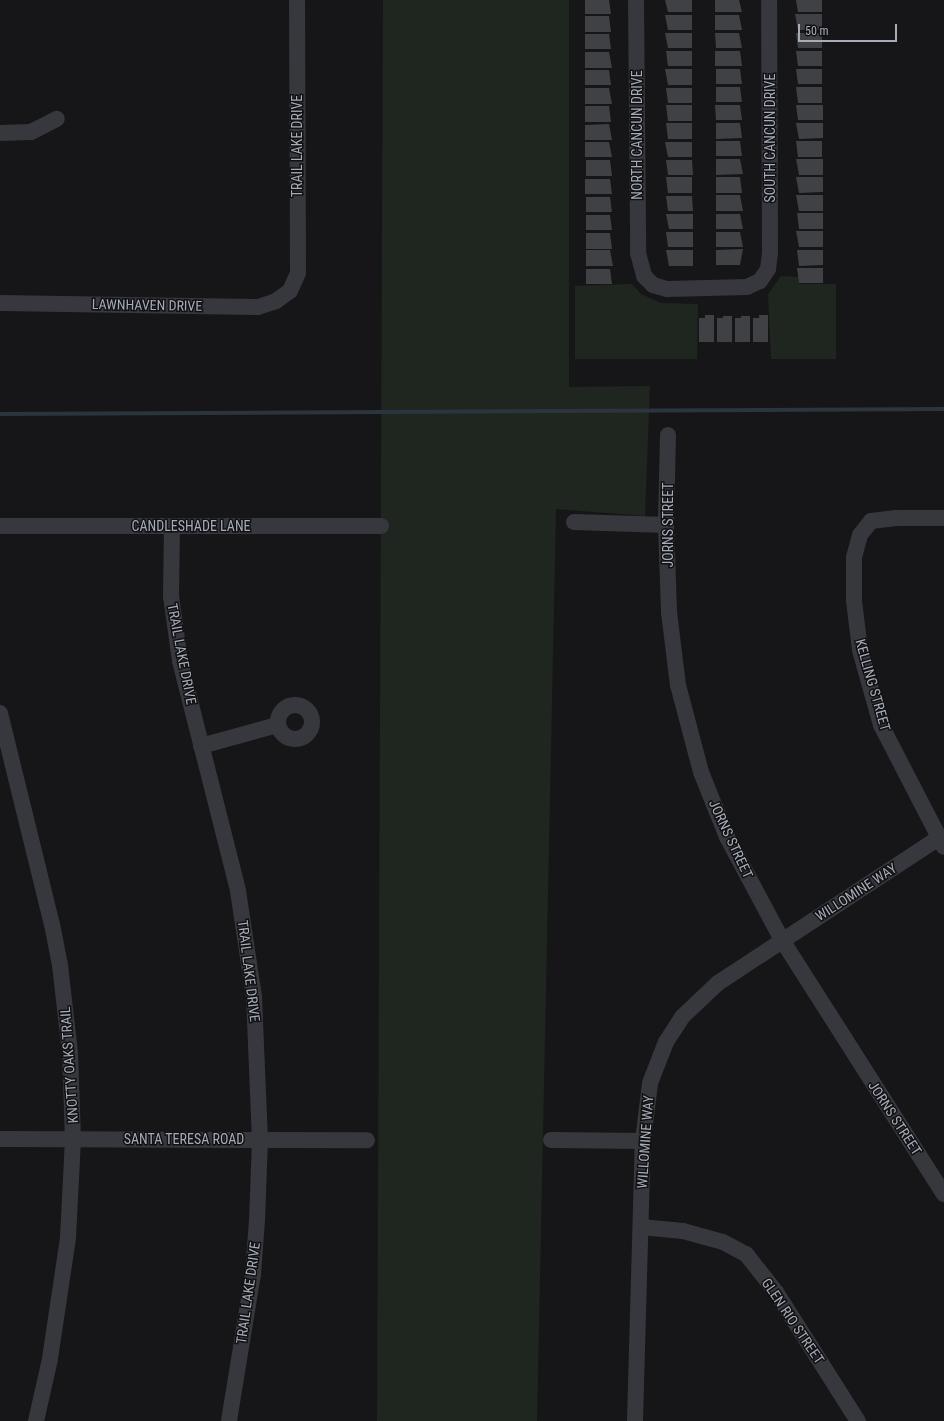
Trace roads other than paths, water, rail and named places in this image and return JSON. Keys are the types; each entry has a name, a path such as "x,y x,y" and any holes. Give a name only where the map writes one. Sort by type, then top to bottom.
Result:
{"street":[{"name":"TRAIL LAKE DRIVE","path":"290,291 298,273 297,0"},
{"name":"NORTH CANCUN DRIVE","path":"636,0 638,253 642,270 653,285 667,289 740,288 753,284 765,275"},
{"name":"SOUTH CANCUN DRIVE","path":"765,275 770,253 769,0"},
{"path":"0,133 31,132 57,119"},
{"name":"LAWNHAVEN DRIVE","path":"0,303 258,307 276,301 290,291"},
{"name":"JORNS STREET","path":"668,435 666,525 669,612 678,685 701,772 727,837 782,940 944,1194"},
{"name":"KELLING STREET","path":"941,842 881,725 860,650 854,601 854,557 860,535 871,521 944,518"},
{"path":"574,522 666,525"},
{"name":"CANDLESHADE LANE","path":"0,526 381,526"},
{"name":"TRAIL LAKE DRIVE","path":"172,526 171,596 180,661 238,891 254,997 260,1140 253,1274 229,1421"},
{"name":"KNOTTY OAKS TRAIL","path":"0,713 60,965 70,1053 73,1139 72,1193 64,1275 50,1359 36,1421"},
{"path":"201,746 278,725"},
{"name":"WILLOMINE WAY","path":"635,1421 645,1109 654,1068 666,1042 682,1016 718,983 782,940 941,842"},
{"name":"SANTA TERESA ROAD","path":"0,1138 367,1140"},
{"path":"551,1140 643,1141"},
{"name":"GLEN RIO STREET","path":"641,1227 683,1231 723,1242 746,1254 776,1292 858,1421"}],"waterway":[{"path":"0,414 944,409"}]}
